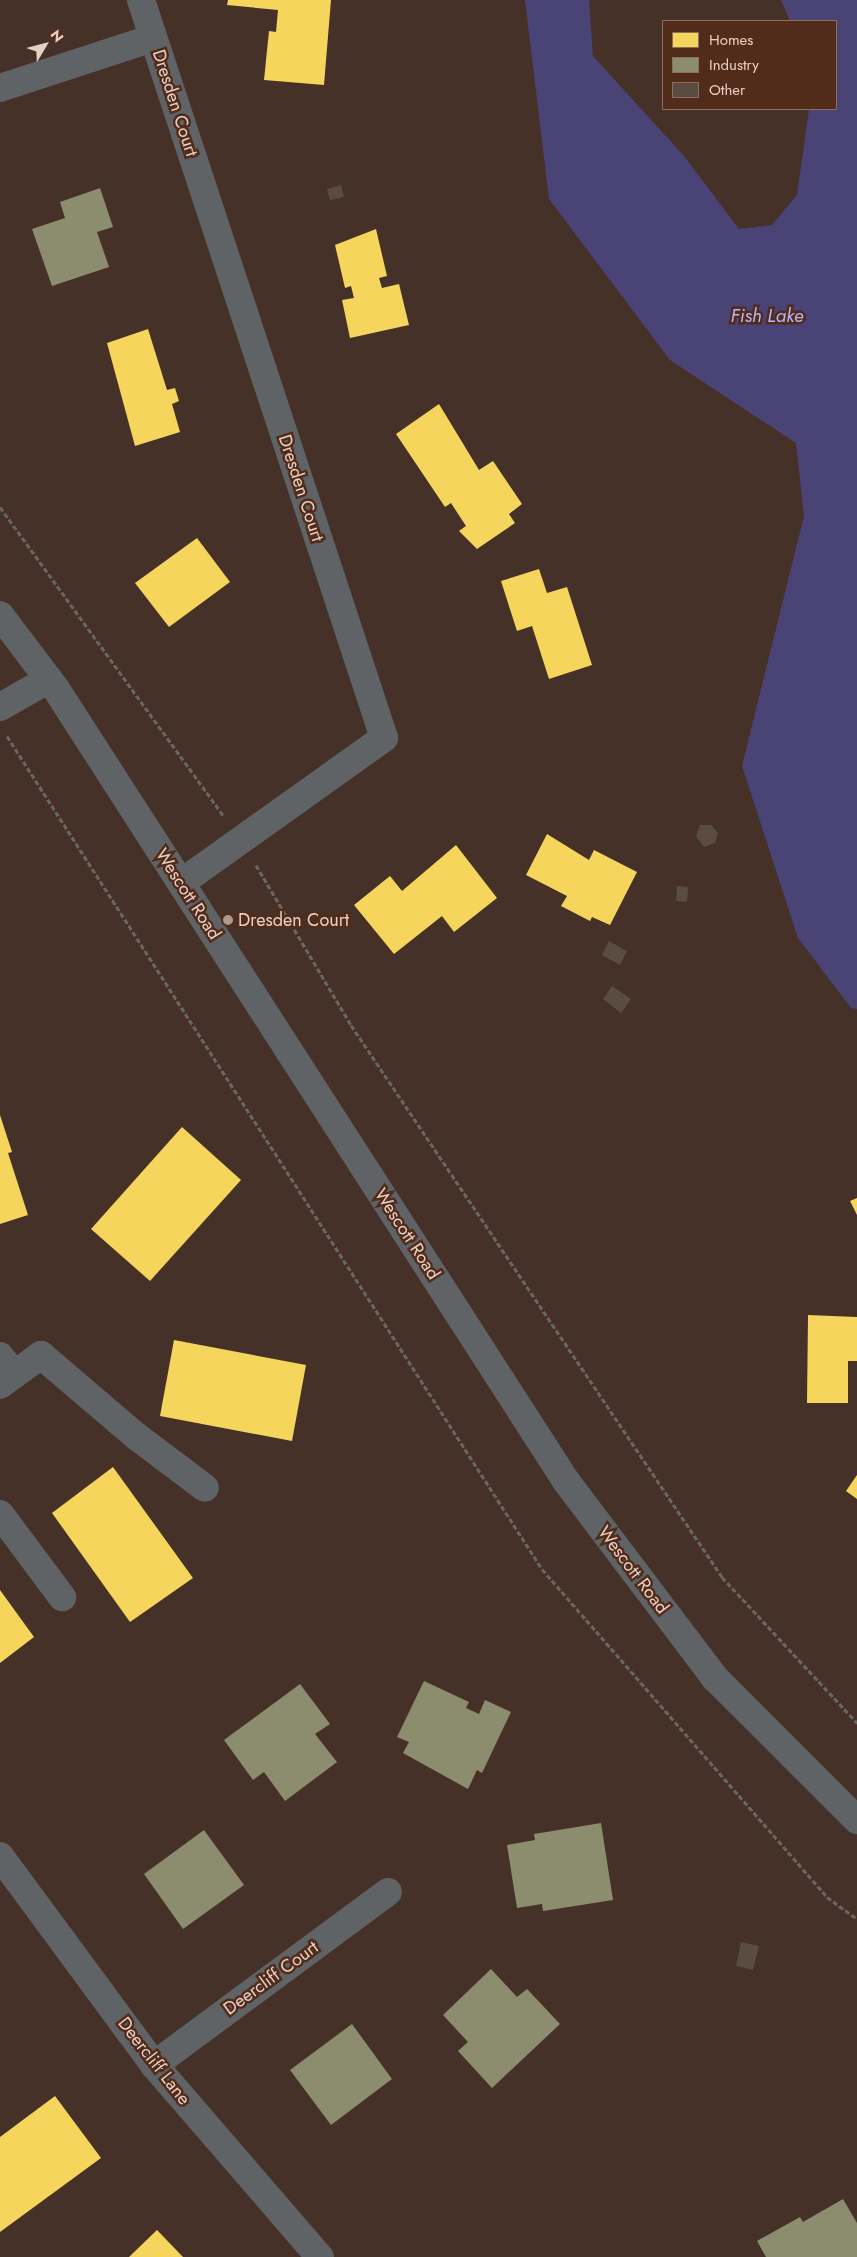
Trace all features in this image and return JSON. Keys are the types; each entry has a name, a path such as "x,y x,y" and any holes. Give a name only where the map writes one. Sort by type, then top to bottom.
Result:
{"street":[{"name":"Dresden Court","path":"141,0 384,738 181,883"},
{"path":"0,88 153,38"},
{"name":"Wescott Road","path":"0,615 48,679 566,1481 715,1678 857,1820"},
{"path":"2,720 48,679"},
{"path":"5,1372 41,1355 136,1436 205,1488"},
{"path":"0,1514 62,1597"},
{"name":"Deercliff Lane","path":"0,1856 154,2065 320,2257"},
{"name":"Deercliff Court","path":"154,2065 388,1892"}],"path":[{"path":"0,507 241,840 351,1025 722,1577 857,1723"},
{"path":"2,720 542,1569 828,1897 857,1919"}],"water":[{"name":"Fish Lake","path":"525,0 589,0 593,56 684,156 739,229 772,225 797,195 809,110 837,110 837,20 790,20 781,0 857,0 857,1009 851,1008 798,938 742,766 804,516 796,443 670,360 549,199"}],"building: Homes":[{"path":"228,0 331,0 324,85 264,80 269,31 276,32 278,10 227,5"},
{"path":"376,229 387,276 379,278 382,288 399,284 409,325 350,338 342,300 354,298 351,286 345,288 335,245"},
{"path":"148,329 167,390 175,388 179,401 172,404 180,432 135,446 107,343"},
{"path":"439,404 479,470 493,461 522,504 509,514 515,523 477,549 459,531 466,526 451,503 445,507 396,434"},
{"path":"197,538 230,582 169,627 135,583"},
{"path":"539,569 547,593 567,587 592,665 549,679 532,626 517,631 501,581"},
{"path":"547,834 589,860 594,850 637,872 610,925 592,917 590,921 561,906 567,896 526,875"},
{"path":"456,845 497,898 454,932 442,916 394,954 354,905 390,876 402,891"},
{"path":"0,1115 12,1152 8,1153 28,1215 0,1224"},
{"path":"182,1127 241,1180 150,1281 91,1229"},
{"path":"857,1198 857,1215 850,1201"},
{"path":"808,1315 857,1317 857,1361 848,1361 848,1403 807,1403"},
{"path":"174,1340 306,1365 292,1441 160,1416"},
{"path":"113,1467 193,1578 130,1622 52,1513"},
{"path":"857,1475 857,1499 846,1491"},
{"path":"0,1590 34,1637 0,1663"},
{"path":"55,2096 101,2158 0,2232 0,2137"},
{"path":"157,2230 183,2257 129,2257"}],"building: Industry":[{"path":"100,188 113,227 97,232 109,267 52,286 32,229 65,218 60,202"},
{"path":"424,1681 469,1702 466,1708 479,1714 485,1700 511,1712 482,1773 477,1770 468,1789 403,1753 409,1742 397,1737"},
{"path":"300,1684 330,1724 315,1734 337,1762 285,1801 264,1772 253,1780 224,1740"},
{"path":"601,1823 613,1900 543,1911 542,1904 517,1908 507,1845 535,1840 534,1834"},
{"path":"204,1830 244,1885 183,1929 144,1874"},
{"path":"491,1969 517,1997 527,1989 560,2024 492,2088 458,2051 468,2042 443,2015"},
{"path":"352,2024 392,2079 331,2125 290,2070"},
{"path":"843,2199 857,2223 857,2257 766,2257 757,2241 800,2217 803,2222"}],"building: Other":[{"path":"341,185 344,197 330,200 327,189"},
{"path":"700,825 711,825 718,833 715,843 704,847 696,836"},
{"path":"677,886 688,887 687,902 676,901"},
{"path":"609,941 627,951 620,965 602,955"},
{"path":"612,986 631,999 621,1013 603,999"},
{"path":"741,1942 759,1946 753,1970 736,1966"}],"place":[{"name":"Dresden Court","path":"228,920"}]}
